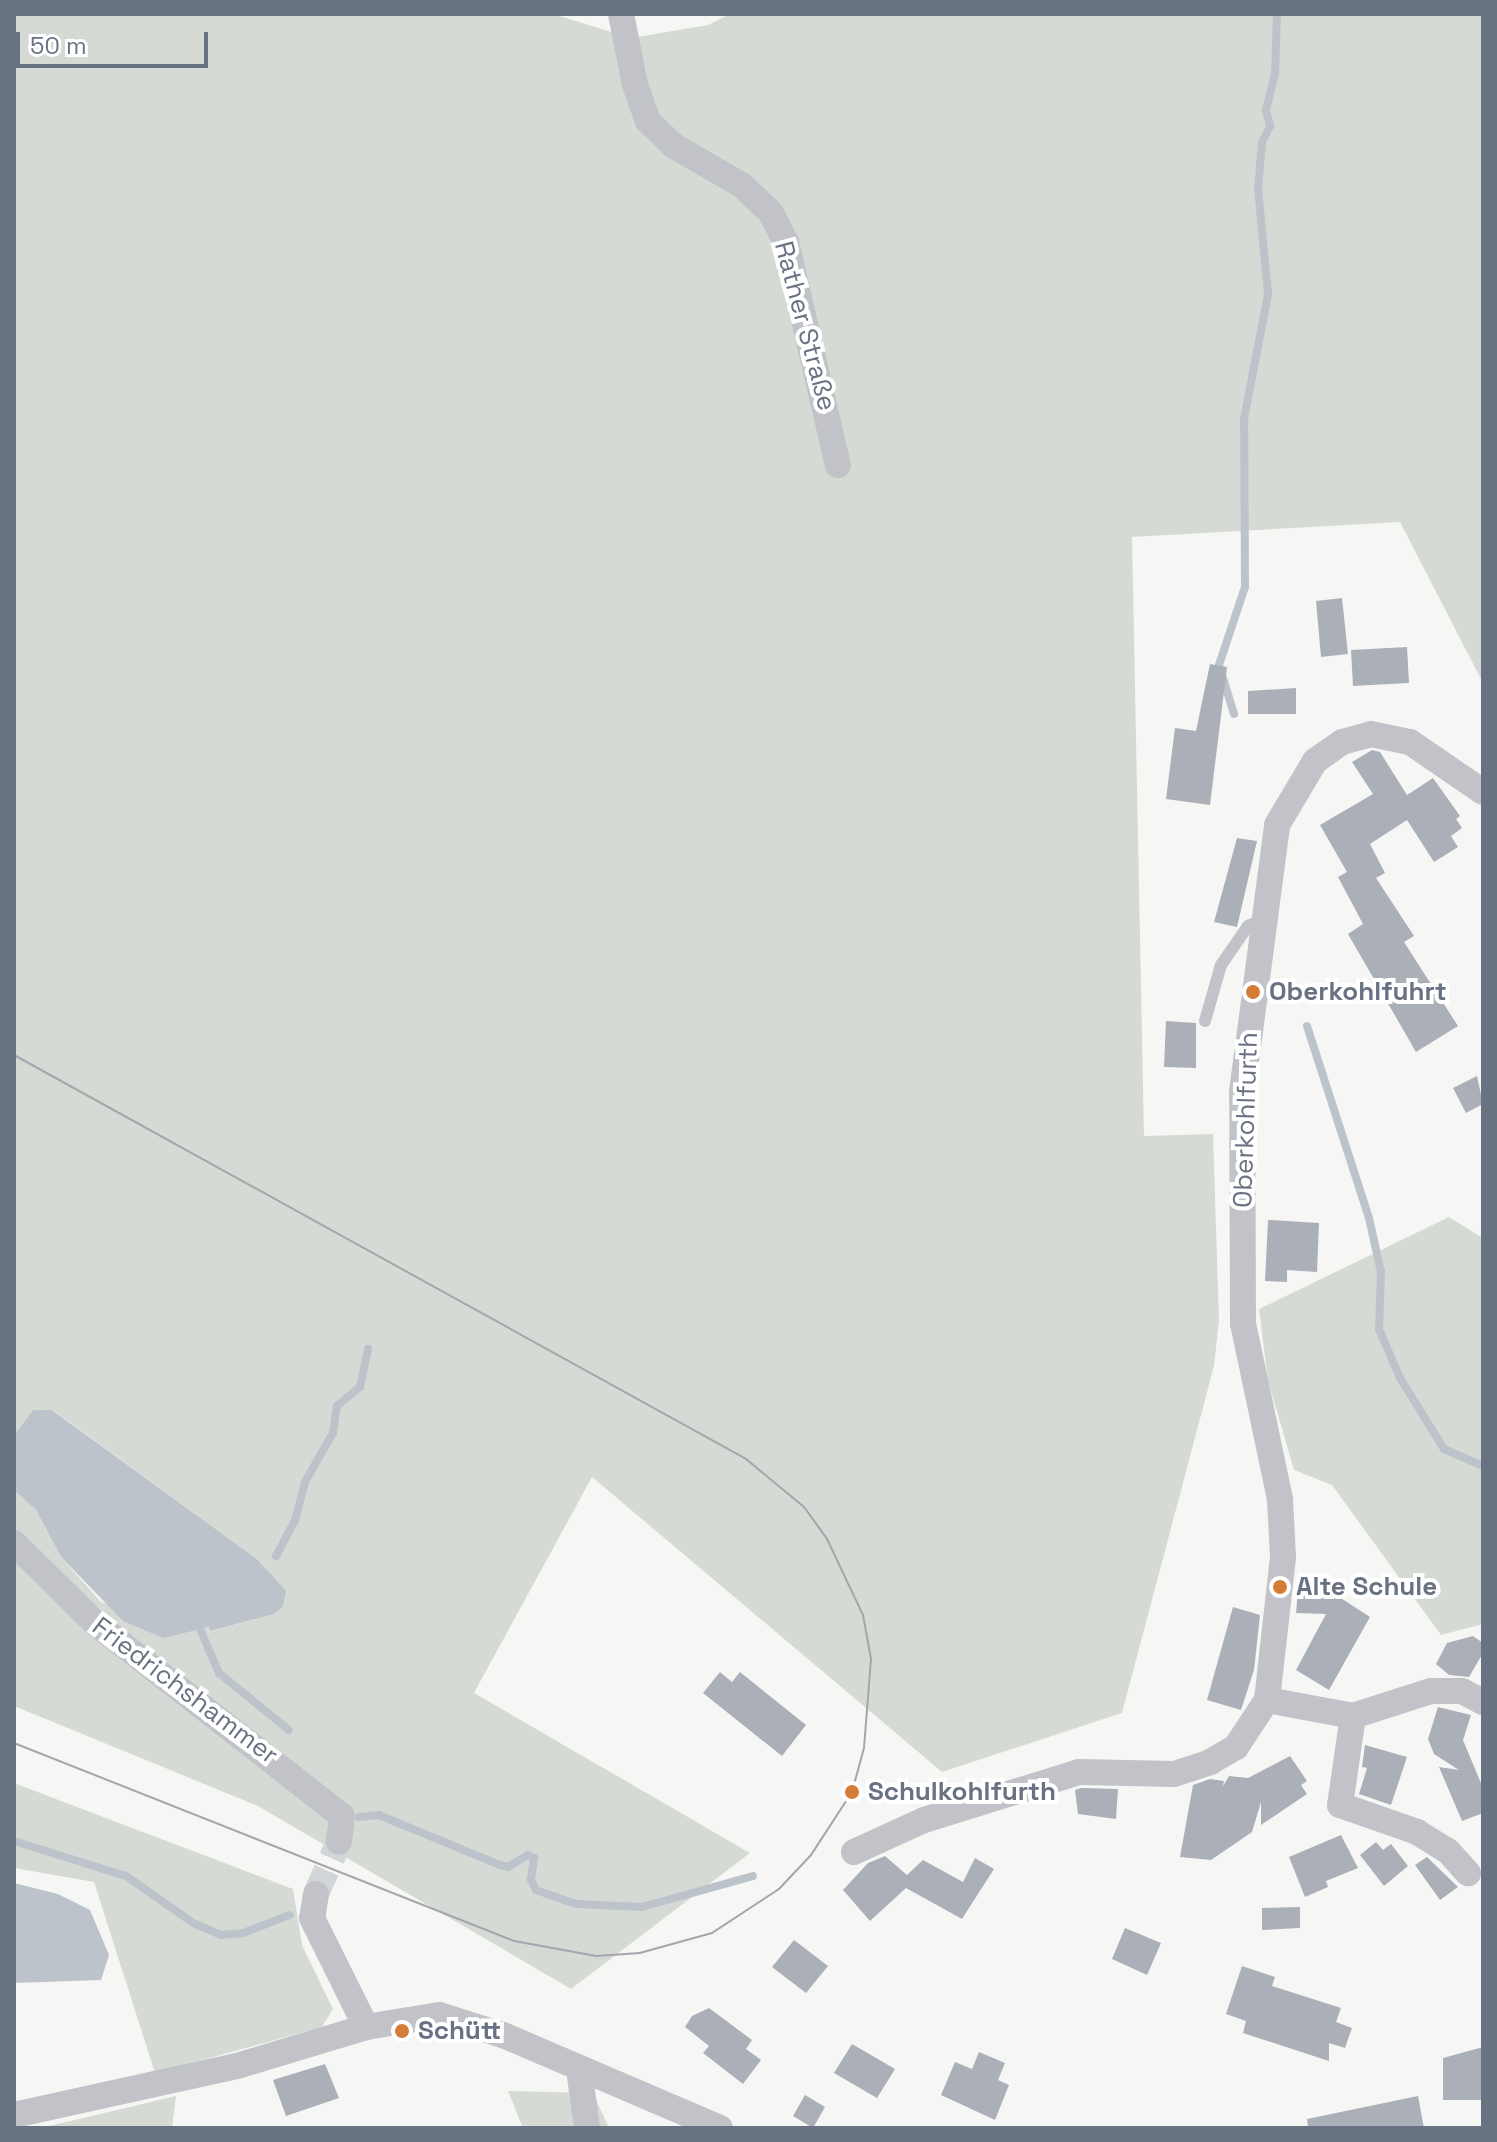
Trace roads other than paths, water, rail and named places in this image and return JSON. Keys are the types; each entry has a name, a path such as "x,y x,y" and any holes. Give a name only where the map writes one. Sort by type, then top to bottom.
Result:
{"street":[{"name":"Rather Straße","path":"621,14 635,85 648,121 674,146 743,186 771,213 786,242 838,465"},
{"name":"Oberkohlfurth","path":"1267,1700 1283,1557 1280,1499 1265,1441 1243,1324 1242,1092 1277,825 1315,761 1342,742 1371,734 1410,742 1483,792"},
{"name":"Friedrichshammer","path":"14,1543 95,1623 342,1816 339,1842"},
{"path":"854,1852 924,1820 1079,1772 1174,1774 1210,1762 1236,1747 1267,1700 1353,1716 1431,1691 1462,1691 1483,1702"},
{"path":"1353,1716 1340,1805 1417,1832 1448,1851 1468,1873"},
{"path":"316,1894 312,1918 366,2027"},
{"path":"14,2115 237,2066 366,2027 439,2015 503,2035 720,2128"},
{"path":"579,2069 587,2128"}],"lane":[{"path":"1205,1021 1221,965 1248,926 1267,917"}],"waterway":[{"path":"1234,714 1219,665 1245,587 1244,419 1268,294 1258,189 1262,142 1270,126 1266,110 1275,74 1277,14"},
{"path":"1307,1026 1369,1218 1381,1272 1379,1329 1400,1378 1444,1449 1483,1466"},
{"path":"276,1556 295,1521 305,1482 333,1433 337,1406 360,1387 368,1349"},
{"path":"197,1622 219,1673 289,1730"},
{"path":"359,1817 379,1815 508,1867 528,1855 534,1858 531,1880 536,1890 576,1904 642,1907 753,1876"},
{"path":"14,1841 126,1876 193,1923 221,1935 243,1933 290,1915"}],"tunnel":[{"path":"316,1894 339,1842"}],"tram line":[{"path":"14,1055 746,1459 804,1507 827,1539 863,1615 871,1659 864,1748 852,1792 811,1855 779,1889 712,1933 640,1953 596,1956 514,1941 14,1743"}],"place":[{"name":"Oberkohlfuhrt","path":"1253,992"},
{"name":"Alte Schule","path":"1280,1587"},
{"name":"Schulkohlfurth","path":"852,1792"},
{"name":"Schütt","path":"402,2031"}]}
